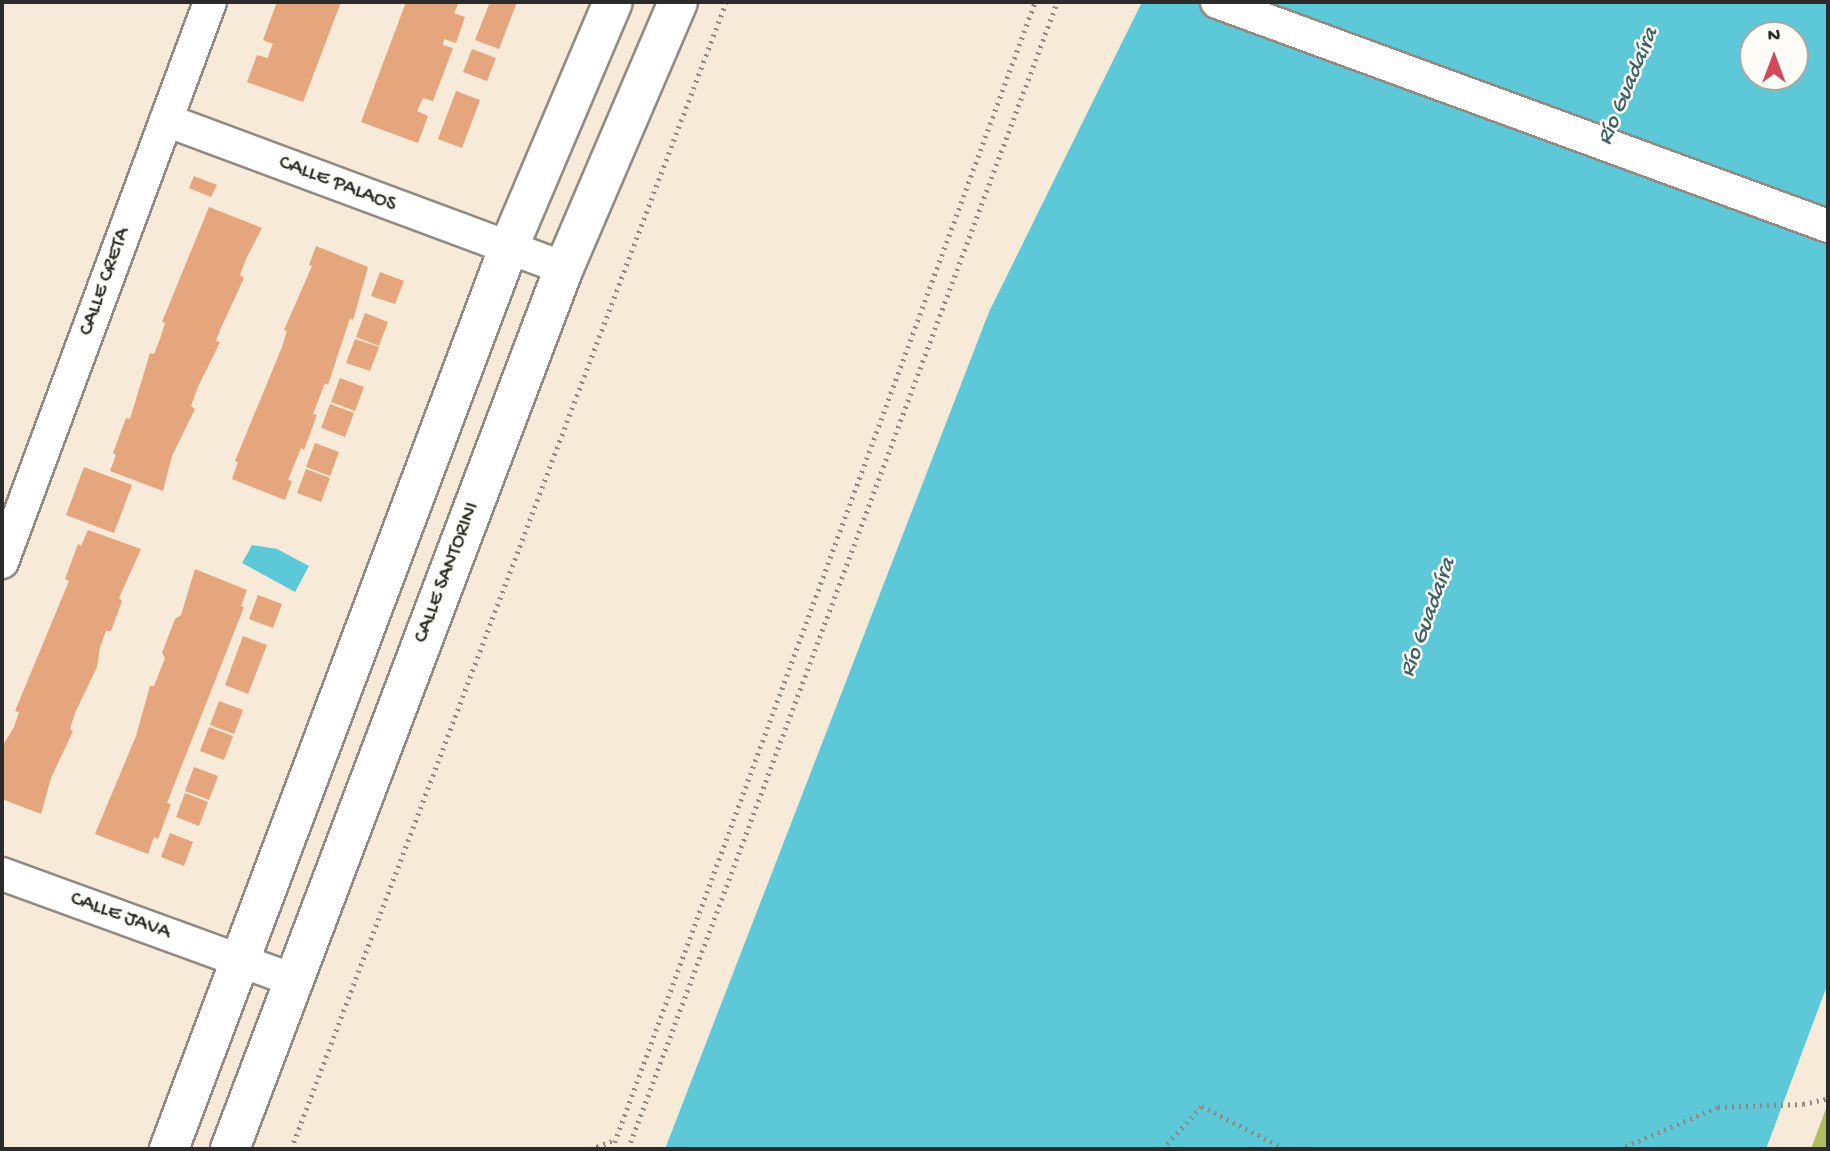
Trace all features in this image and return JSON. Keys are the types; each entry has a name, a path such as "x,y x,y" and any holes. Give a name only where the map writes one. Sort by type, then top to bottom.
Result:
{"street":[{"name":"CALLE CRETA","path":"2,562 210,2"},
{"path":"169,1149 508,249 613,2"},
{"name":"CALLE SANTORINI","path":"230,1149 564,268 678,2"},
{"path":"1217,2 1828,226"},
{"name":"CALLE PALAOS","path":"166,120 564,268"},
{"name":"CALLE JAVA","path":"2,874 293,980"}],"path":[{"path":"291,1149 726,2"},
{"path":"612,1149 1035,2"},
{"path":"628,1149 1057,2"},
{"path":"1619,1149 1718,1107 1803,1104 1828,1098"},
{"path":"1162,1149 1202,1105 1285,1149"},
{"path":"590,1149 616,1140"}],"green space":[{"path":"1828,1103 1828,1149 1811,1149"}],"water":[{"name":"Río Guadaíra","path":"1142,2 1828,2 1828,983 1766,1149 665,1149 989,312"},
{"path":"252,545 277,549 309,566 295,592 242,563"}],"building":[{"path":"277,2 341,2 303,102 247,82 257,55 268,58 273,44 263,40"},
{"path":"406,2 459,2 454,13 465,17 456,43 444,39 443,45 453,48 433,101 423,98 417,111 428,116 418,143 361,122"},
{"path":"490,2 517,2 499,49 475,40"},
{"path":"472,49 496,58 487,81 463,72"},
{"path":"456,91 480,100 462,148 438,139"},
{"path":"194,176 217,185 211,197 189,188"},
{"path":"209,207 262,228 240,275 244,278 220,330 216,341 220,342 197,389 191,406 195,409 172,456 163,491 110,471 116,455 113,453 126,418 130,419 150,353 154,354 165,323 162,322"},
{"path":"316,246 368,267 353,320 350,318 328,385 325,383 313,414 317,415 304,450 301,448 288,480 292,481 285,500 232,479 238,462 235,461 282,347 287,331 284,330 312,266 309,265"},
{"path":"380,272 404,281 395,304 371,296"},
{"path":"365,313 388,322 379,346 356,337"},
{"path":"355,339 379,347 370,371 346,363"},
{"path":"340,378 364,387 355,411 331,402"},
{"path":"330,404 354,413 345,437 321,428"},
{"path":"315,443 339,452 330,476 306,467"},
{"path":"84,467 132,485 114,533 66,515"},
{"path":"306,469 330,478 321,502 297,493"},
{"path":"88,530 141,549 119,598 122,601 111,631 106,631 100,647 97,667 75,713 70,729 73,731 51,778 41,814 2,799 2,747 14,727 19,712 15,711 69,581 65,579 78,544 81,546"},
{"path":"195,569 247,590 241,606 244,607 167,803 171,804 158,839 154,837 148,854 95,834 136,736 150,686 154,686 165,658 162,653 175,619 181,615"},
{"path":"258,595 282,604 273,628 249,619"},
{"path":"243,636 267,645 248,694 225,685"},
{"path":"219,701 243,710 234,734 210,725"},
{"path":"209,727 233,736 224,760 200,751"},
{"path":"194,767 218,776 209,800 185,791"},
{"path":"185,793 208,802 199,826 176,817"},
{"path":"170,833 193,842 184,866 161,857"}]}
